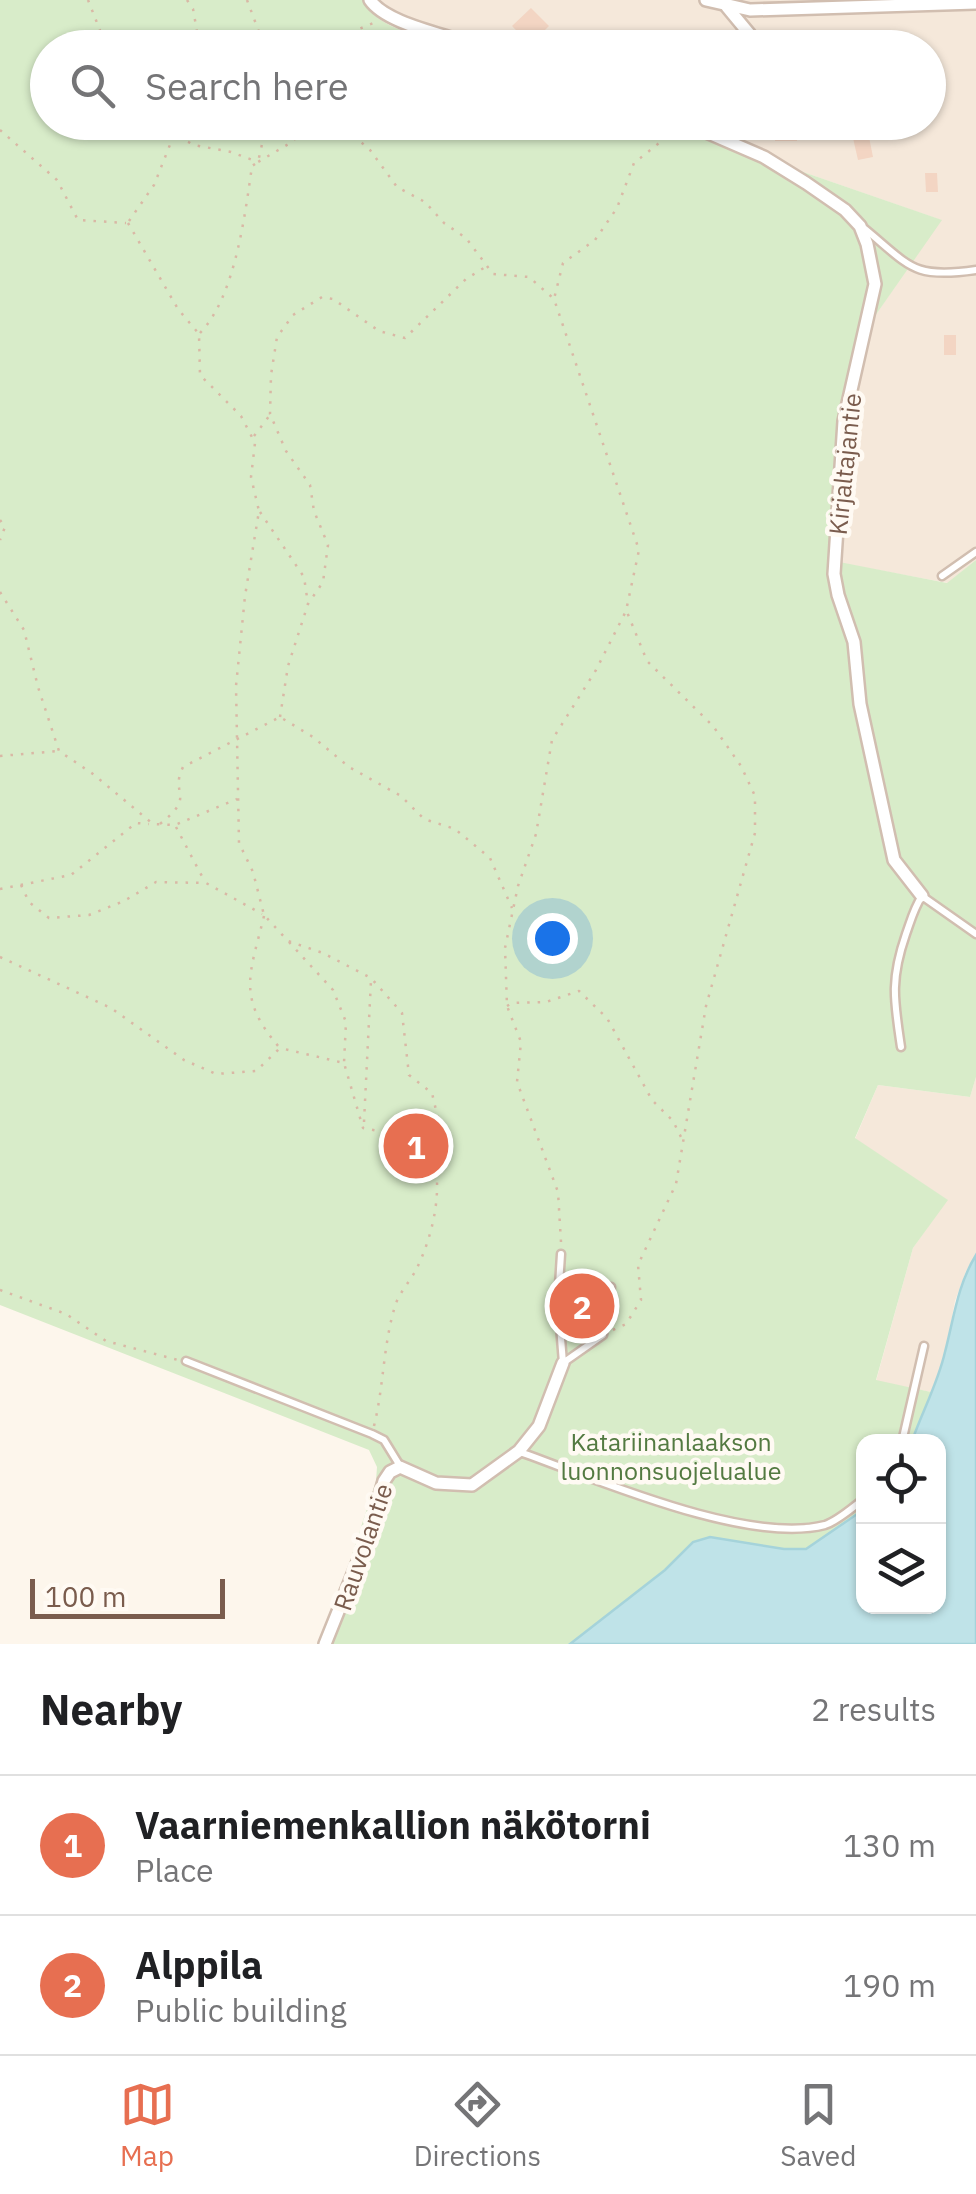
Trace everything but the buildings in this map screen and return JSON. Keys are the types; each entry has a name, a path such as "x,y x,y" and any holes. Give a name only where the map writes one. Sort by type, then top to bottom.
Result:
{"street":[{"path":"370,0 378,12 427,30"},
{"path":"706,0 763,10 976,3"},
{"path":"727,6 746,30"},
{"path":"724,140 764,157 845,210 860,226"},
{"name":"Kirjaltajantie","path":"860,226 875,284 844,421 834,574 854,642 860,704 894,860 922,896"},
{"path":"519,1451 539,1426 564,1363"},
{"name":"Rauvolantie","path":"325,1644 390,1472 400,1468 436,1483 472,1485 519,1451"}],"lane":[{"path":"860,226 922,273 976,270"},
{"path":"942,576 976,552"},
{"path":"901,1047 894,972 914,908 922,896 976,934"},
{"path":"561,1254 558,1301 564,1363"},
{"path":"564,1363 603,1335 612,1287"},
{"path":"904,1434 924,1346"},
{"path":"186,1361 384,1440 400,1468"},
{"path":"519,1451 672,1506 782,1528 828,1524 856,1505"}],"path":[{"path":"88,0 100,30"},
{"path":"188,0 197,30"},
{"path":"246,1 258,30"},
{"path":"358,30 389,17"},
{"path":"0,130 57,180 78,220 128,223"},
{"path":"128,223 154,185 172,140"},
{"path":"182,140 258,162"},
{"path":"258,162 264,140"},
{"path":"198,334 209,323 239,250 252,166 294,140"},
{"path":"359,140 397,187 425,202 444,223 466,238 493,274 529,276 554,299 639,550 626,610 596,670 552,740 536,834 505,948 507,1006 521,1042 517,1082 558,1192 561,1254"},
{"path":"554,299 563,264 595,240 617,208 634,163 662,140"},
{"path":"128,223 171,298 198,334 200,374 241,416 256,443 251,477 259,510 304,577 308,604"},
{"path":"280,717 288,666 308,604 323,582 328,545 314,511 310,485 286,452 270,414 271,375 278,337 292,315 322,296 332,298 378,330 405,338 466,279 487,266"},
{"path":"253,438 270,414"},
{"path":"259,510 236,686 239,843 253,872 264,915 250,973 250,1002 259,1024 280,1048 344,1063"},
{"path":"0,520 4,527 0,540"},
{"path":"0,592 24,630 60,751 154,824"},
{"path":"603,1335 626,1324 641,1300 638,1265 676,1184 706,1006 756,834 755,796 741,766 713,726 647,661 626,610"},
{"path":"280,717 349,766 401,796 424,819 455,830 490,858 513,910"},
{"path":"160,824 183,800 179,775 183,766 280,717"},
{"path":"0,756 60,751"},
{"path":"0,889 71,874 136,824 175,825 238,798"},
{"path":"175,825 206,883"},
{"path":"21,885 29,902 49,918 88,915 124,901 156,882 206,883 264,915 334,990 346,1022 344,1063 363,1128"},
{"path":"288,941 323,953 371,978 402,1013 410,1075 432,1092 442,1140 363,1128"},
{"path":"0,957 111,1008 184,1060 216,1074 256,1070 280,1048"},
{"path":"363,1128 371,978"},
{"path":"507,1006 546,1002 579,991 607,1018 652,1100 673,1122 683,1140"},
{"path":"377,1414 387,1339 397,1300 417,1268 434,1212 434,1154 426,1140"},
{"path":"0,1290 66,1314 106,1341 186,1361"}],"shaded area":[{"path":"364,0 976,0 976,560 948,583 829,561 841,415 859,339 941,220 711,140 946,140 946,30 407,30 379,21"},
{"path":"976,1077 976,1255 955,1301 945,1355 931,1392 876,1381 913,1248 947,1200 855,1139 878,1085 970,1097"}],"green space":[{"name":"Katariinanlaakson luonnonsuojelualue","path":"0,0 364,0 380,19 402,30 30,30 30,140 711,140 942,220 859,339 841,415 829,560 947,583 976,560 976,1077 970,1097 878,1085 855,1138 948,1200 913,1248 876,1380 931,1392 915,1434 856,1434 856,1515 806,1549 672,1563 624,1603 587,1644 317,1644 330,1622 376,1481 377,1467 369,1450 0,1305"}],"water":[{"path":"976,1255 976,1644 570,1644 665,1570 693,1542 710,1537 806,1549 856,1515 856,1614 946,1614 946,1434 915,1434 942,1364 960,1290"}],"place":[{"name":"Vaarniemenkallion näkötorni","path":"416,1146"},
{"name":"Alppila","path":"582,1306"}]}
